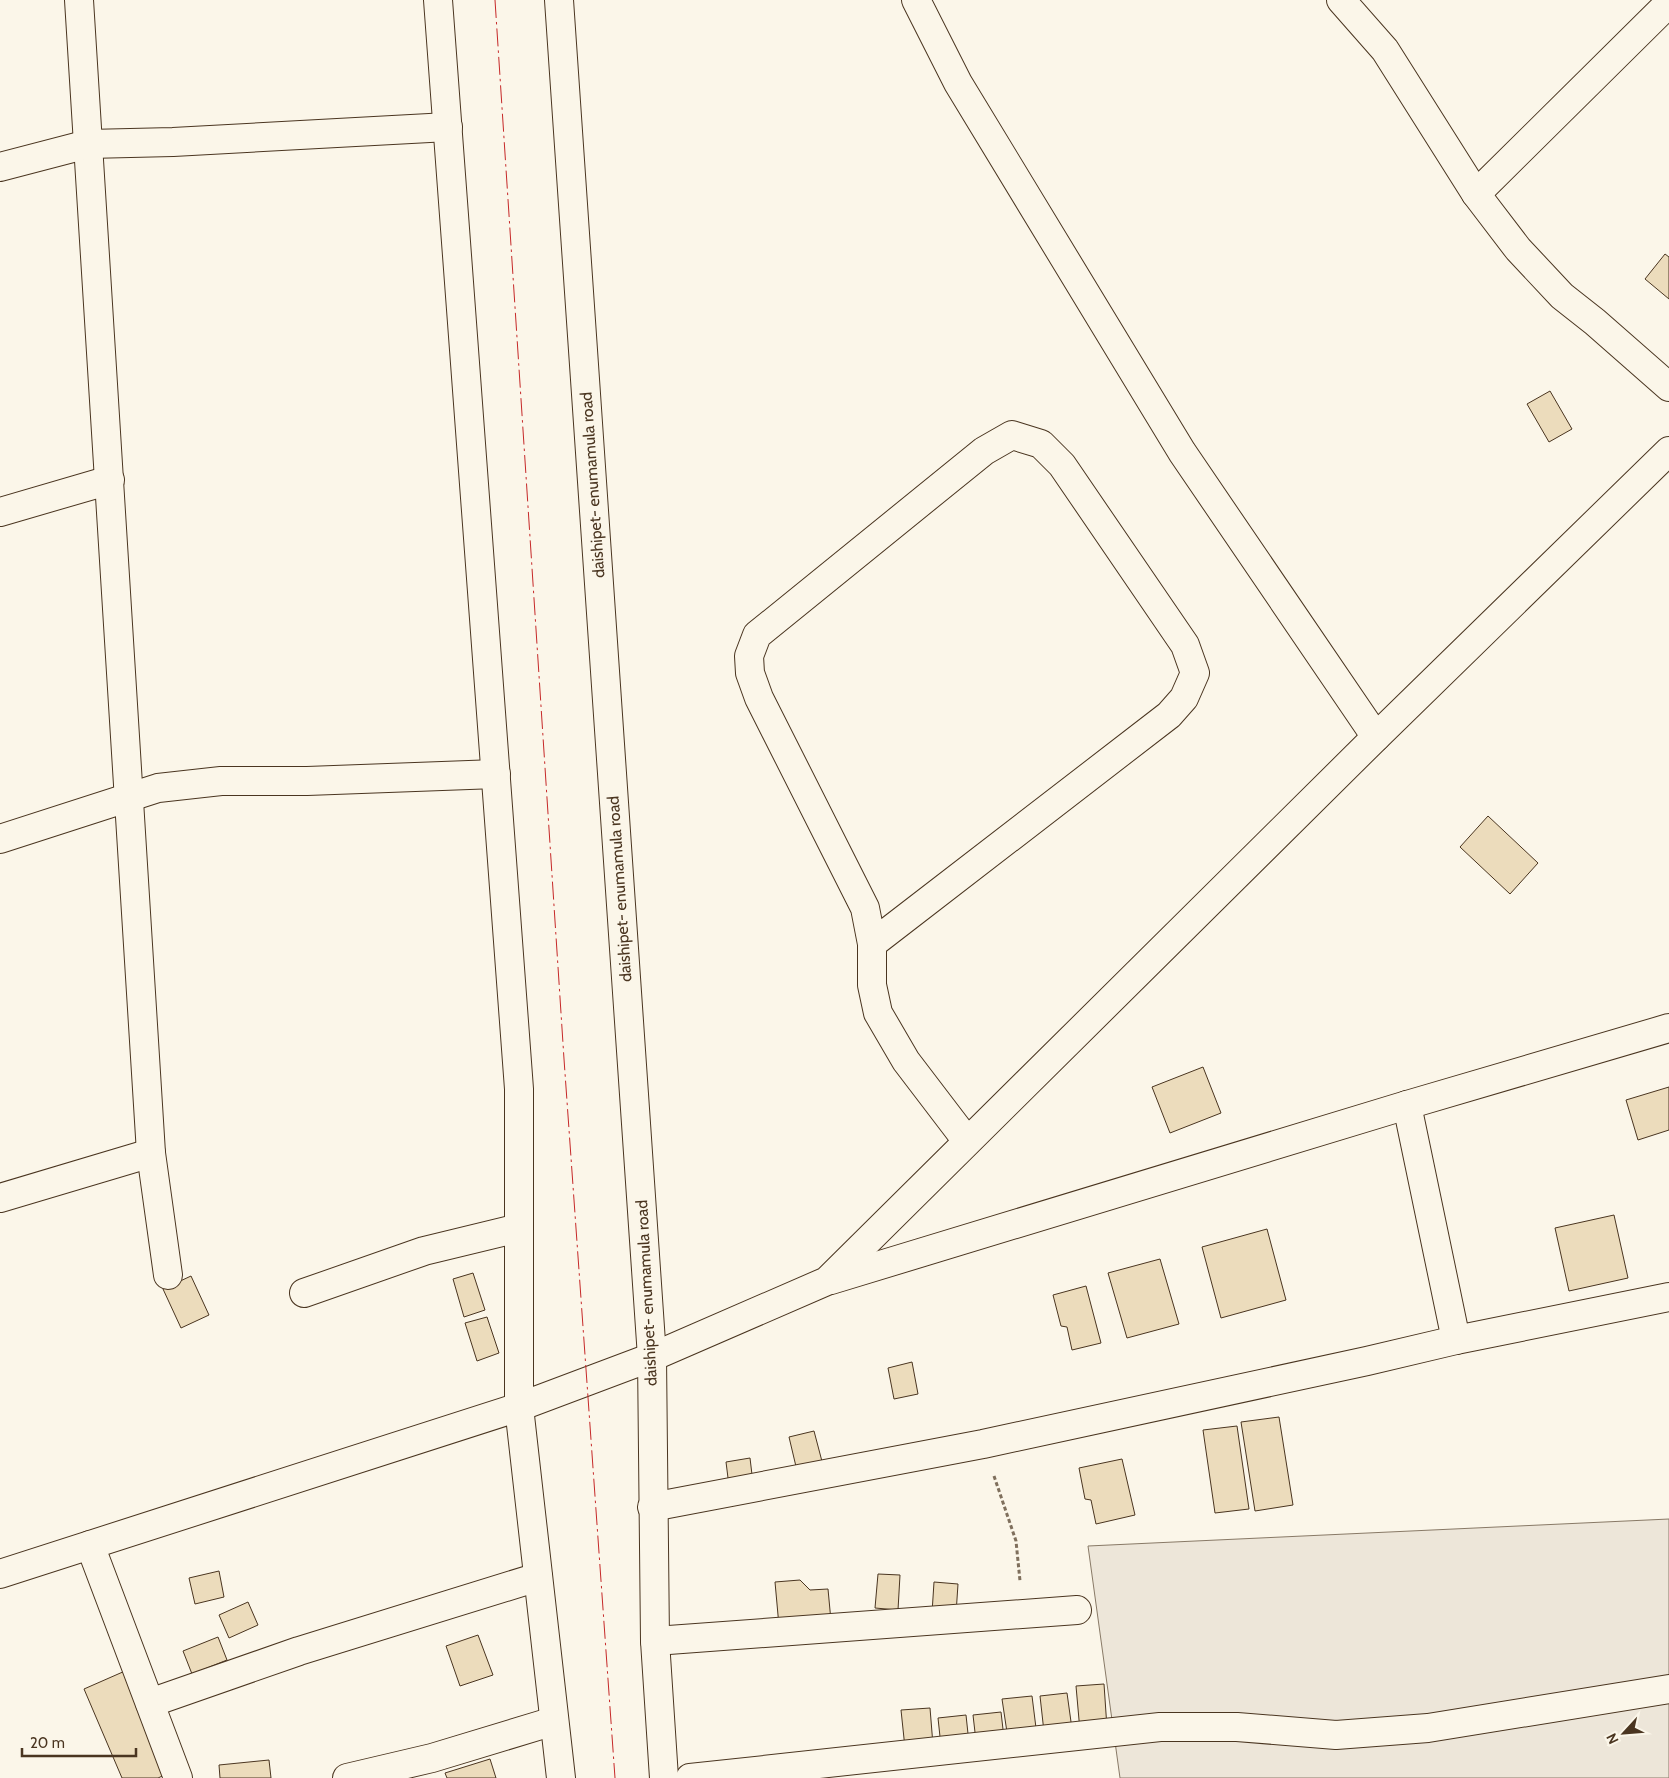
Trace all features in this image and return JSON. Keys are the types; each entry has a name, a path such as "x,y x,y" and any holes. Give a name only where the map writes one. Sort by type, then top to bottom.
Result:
{"street":[{"path":"79,0 151,1153 168,1275"},
{"path":"438,0 519,1089 519,1408 561,1778"},
{"name":"daishipet- enumamula road","path":"558,0 652,1357 654,1641 664,1778"},
{"path":"916,0 958,83 1182,452 1376,737"},
{"path":"1341,0 1385,50 1476,194 1518,250 1562,296 1669,387"},
{"path":"1476,194 1669,3"},
{"path":"0,166 88,144 173,142 448,127"},
{"path":"872,944 1169,715 1184,698 1195,673 1185,645 1062,465 1041,444 1012,435 984,450 757,635 749,656 750,673 759,698 865,908 872,944 872,985 878,1013 906,1061 967,1142"},
{"path":"827,1281 1376,737 1669,451"},
{"path":"0,512 110,480"},
{"path":"0,839 158,788 222,781 307,781 496,774"},
{"path":"0,1574 519,1408 652,1357 827,1281 1407,1105 1669,1028"},
{"path":"1407,1105 1456,1340"},
{"path":"0,1198 151,1153"},
{"path":"304,1293 424,1252 519,1228"},
{"path":"652,1507 983,1444 1456,1340 1669,1297"},
{"path":"90,1545 178,1778"},
{"path":"150,1702 298,1652 538,1577"},
{"path":"654,1641 1077,1610"},
{"path":"690,1778 1160,1727 1237,1727 1336,1734 1428,1728 1669,1689"},
{"path":"347,1778 432,1758 554,1721"}],"path":[{"path":"983,1444 1016,1541 1021,1571 1020,1614"}],"shaded area":[{"path":"1669,1519 1669,1778 1120,1778 1088,1546"}],"building":[{"path":"1665,254 1669,257 1669,299 1645,279"},
{"path":"1550,391 1572,429 1549,442 1527,404"},
{"path":"1488,816 1538,863 1510,894 1460,847"},
{"path":"1203,1067 1221,1113 1170,1133 1152,1087"},
{"path":"1669,1087 1669,1130 1638,1140 1626,1100"},
{"path":"1614,1215 1628,1278 1569,1291 1555,1228"},
{"path":"1267,1229 1286,1300 1221,1318 1202,1247"},
{"path":"1160,1259 1179,1324 1127,1338 1108,1273"},
{"path":"473,1273 485,1310 464,1317 453,1279"},
{"path":"191,1276 209,1315 181,1328 163,1289"},
{"path":"1086,1286 1101,1343 1072,1350 1067,1327 1061,1326 1053,1295"},
{"path":"487,1317 499,1353 477,1361 465,1323"},
{"path":"912,1362 918,1394 894,1399 888,1368"},
{"path":"1279,1417 1293,1505 1255,1511 1241,1422"},
{"path":"1237,1426 1249,1509 1215,1513 1203,1430"},
{"path":"814,1431 824,1469 798,1475 789,1437"},
{"path":"750,1458 753,1483 729,1486 726,1462"},
{"path":"1122,1459 1135,1515 1096,1524 1091,1500 1085,1499 1079,1468"},
{"path":"219,1571 224,1597 195,1604 189,1578"},
{"path":"878,1574 900,1575 898,1610 875,1608"},
{"path":"800,1580 810,1590 828,1589 831,1621 779,1626 775,1582"},
{"path":"934,1582 958,1584 956,1614 932,1613"},
{"path":"248,1602 258,1625 229,1638 219,1615"},
{"path":"478,1635 493,1675 460,1686 446,1646"},
{"path":"218,1637 227,1660 192,1674 183,1651"},
{"path":"125,1671 169,1773 158,1778 122,1778 84,1689"},
{"path":"1104,1684 1107,1728 1080,1731 1076,1686"},
{"path":"1067,1693 1072,1729 1044,1732 1040,1696"},
{"path":"1032,1696 1037,1736 1008,1739 1002,1699"},
{"path":"930,1708 933,1745 905,1748 901,1710"},
{"path":"1001,1712 1004,1738 976,1741 973,1715"},
{"path":"966,1715 969,1743 941,1746 938,1718"},
{"path":"490,1759 496,1778 447,1778 445,1773"},
{"path":"269,1760 271,1778 220,1778 219,1765"}],"power":[{"path":"495,0 564,1059 615,1778"}]}
